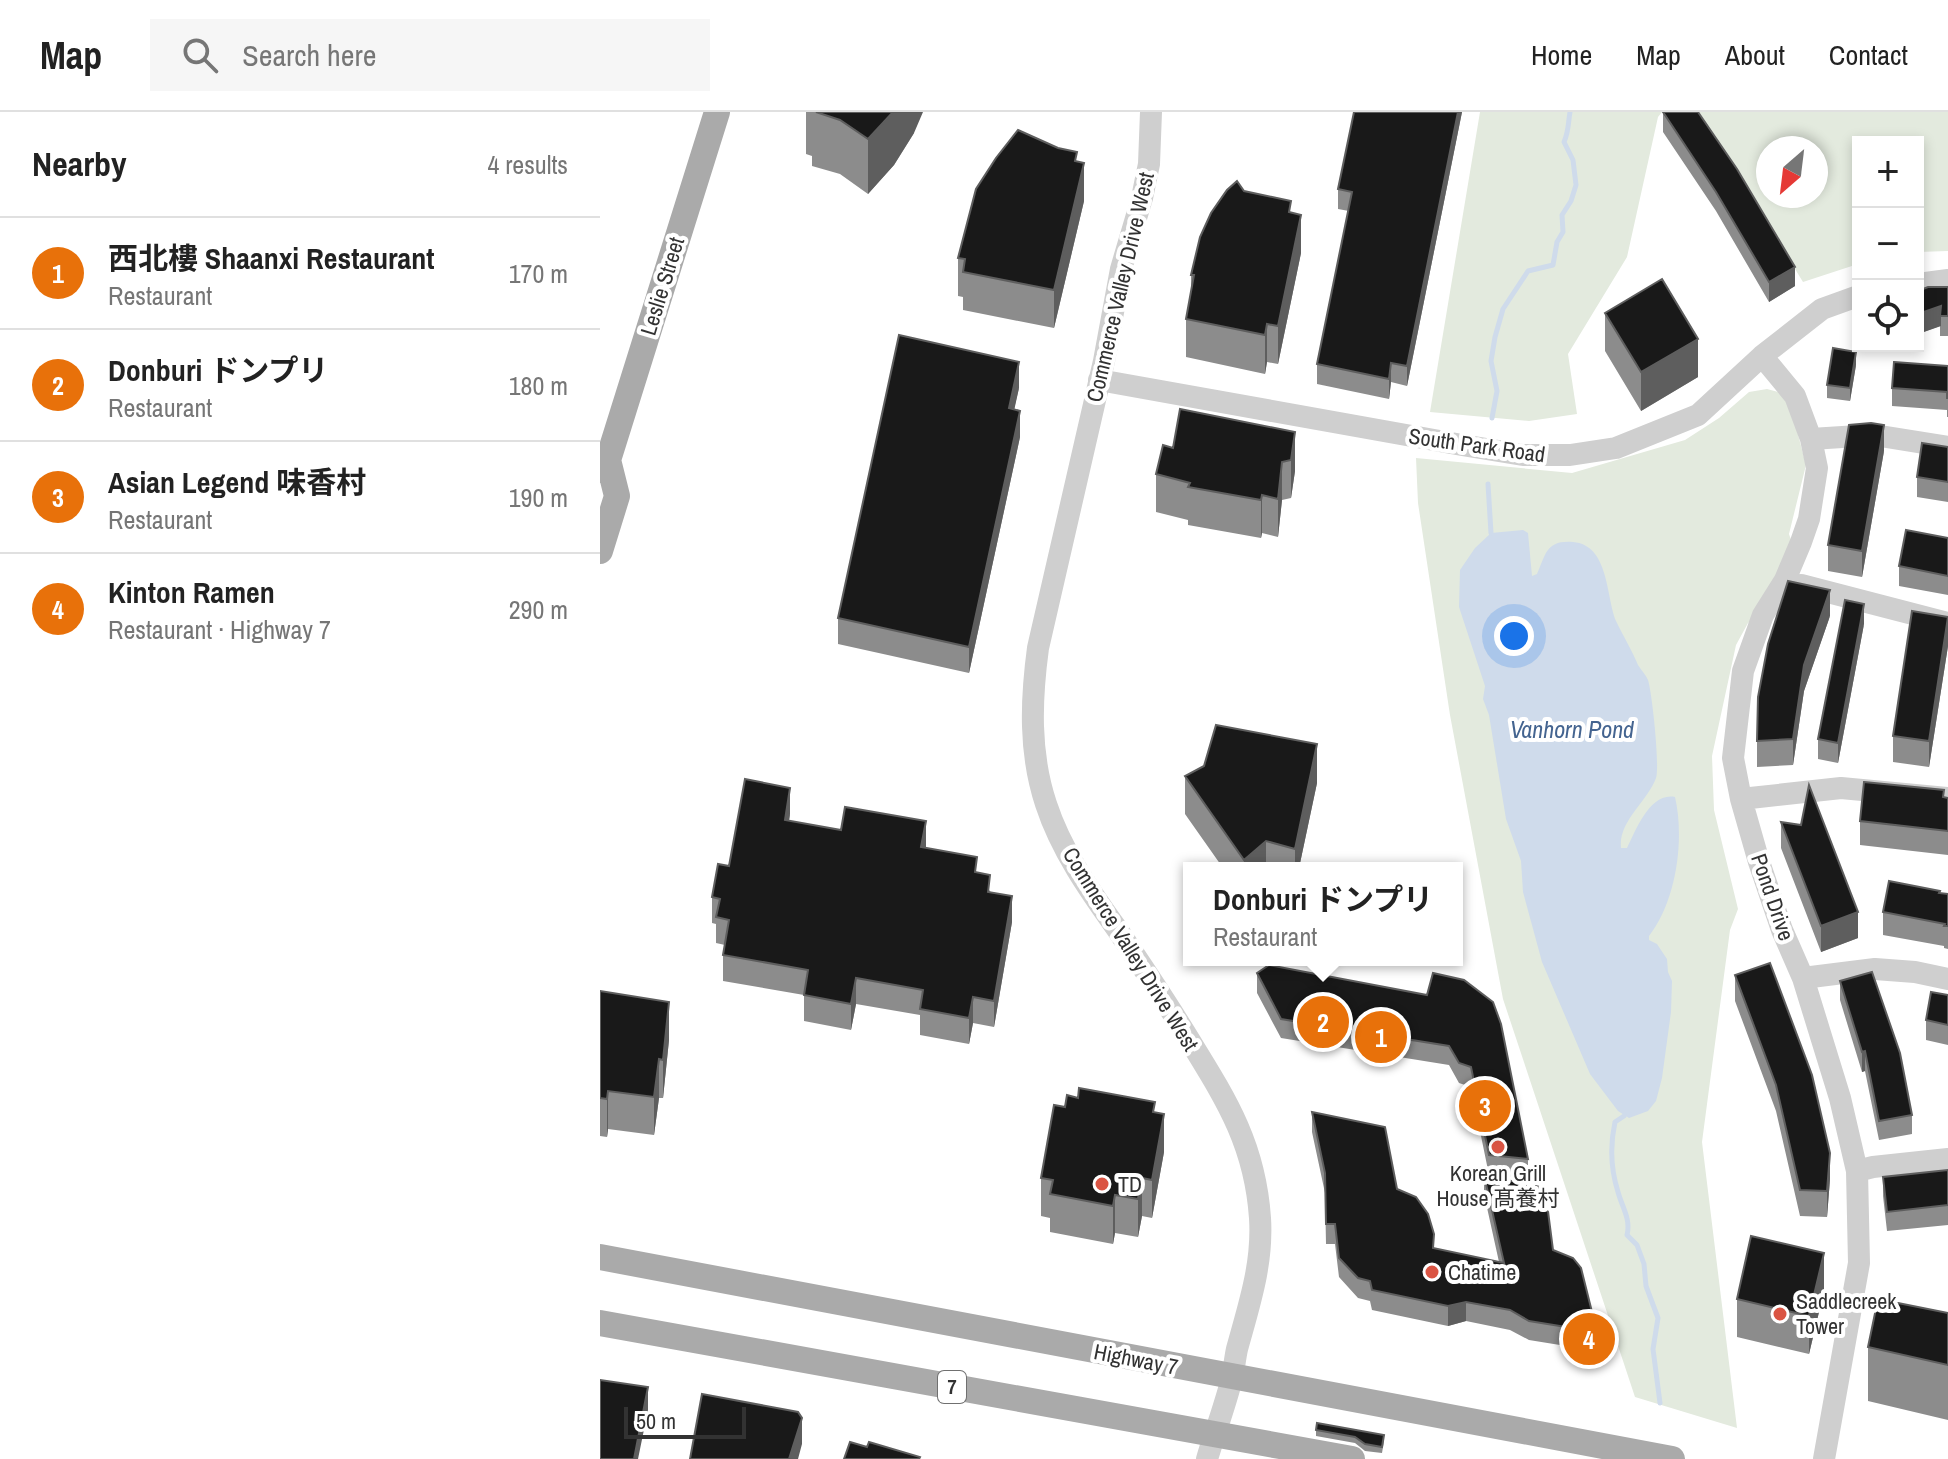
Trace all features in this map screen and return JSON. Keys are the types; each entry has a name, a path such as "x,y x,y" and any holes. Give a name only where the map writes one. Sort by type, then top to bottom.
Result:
{"main road":[{"name":"Leslie Street","path":"600,551 617,496 604,465 717,112"},
{"name":"Highway 7","path":"600,1257 1228,1389 1672,1459"},
{"name":"7","path":"600,1323 1212,1447 1352,1459"}],"street":[{"name":"Commerce Valley Drive West","path":"1151,112 1149,164 1121,269 1038,648 1032,693 1037,771 1046,805 1075,869 1133,952 1228,1103 1249,1152 1260,1216 1261,1248 1252,1301 1212,1447"},
{"path":"1924,283 1948,280"},
{"name":"South Park Road","path":"1099,380 1523,455 1570,455 1616,448 1698,415 1762,356 1822,309 1852,298"},
{"name":"Pond Drive","path":"1762,356 1795,396 1811,439 1817,468 1809,519 1785,580 1763,615 1743,671 1733,758 1741,799 1782,930 1803,978 1840,1098 1857,1171 1859,1263 1824,1459"},
{"path":"1811,439 1874,435 1948,447"},
{"path":"1785,580 1948,623"},
{"path":"1741,799 1841,788 1947,795"},
{"path":"1803,978 1875,969 1915,972 1948,979"},
{"path":"1857,1171 1948,1159"}],"shaded area":[{"path":"1480,112 1662,112 1658,117 1627,257 1568,354 1577,414 1529,421 1430,412"},
{"path":"1699,112 1948,112 1948,251 1924,252 1924,136 1852,136 1852,266 1803,282 1758,208 1828,208 1828,136 1756,136 1756,205"},
{"path":"1767,389 1782,393 1790,404 1806,465 1789,534 1792,543 1755,618 1748,623 1736,645 1712,756 1714,810 1738,909 1730,930 1702,1142 1737,1428 1635,1397 1503,999 1450,715 1418,503 1416,458 1572,473 1685,440 1719,418 1749,392"}],"water":[{"name":"Vanhorn Pond","path":"1523,530 1528,533 1532,576 1537,574 1548,550 1557,543 1573,542 1585,545 1594,552 1604,573 1616,621 1648,680 1655,729 1656,778 1624,829 1621,848 1627,848 1651,806 1666,797 1675,797 1679,832 1676,870 1666,906 1649,936 1649,940 1657,944 1667,959 1672,981 1662,1078 1656,1101 1648,1111 1629,1118 1618,1111 1590,1074 1542,962 1523,892 1521,861 1506,819 1489,715 1483,699 1485,686 1459,607 1460,570 1475,548 1491,533"}],"building":[{"path":"816,112 893,112 868,139 840,120"},
{"path":"1354,112 1458,112 1407,366 1391,363 1389,379 1317,364 1352,192 1338,189"},
{"path":"1663,112 1698,112 1737,169 1756,201 1756,208 1760,208 1795,267 1769,282 1716,192"},
{"path":"1018,130 1058,148 1077,152 1075,161 1084,163 1054,290 963,272 965,259 958,258 976,189"},
{"path":"1237,181 1244,191 1291,201 1289,212 1301,215 1278,326 1267,324 1265,335 1186,319 1194,275 1191,275 1200,237 1211,213"},
{"path":"1662,279 1698,339 1641,372 1605,313"},
{"path":"1948,287 1948,316 1940,316 1941,306 1924,312 1924,289"},
{"path":"899,335 1019,362 1009,408 1020,411 969,647 838,618"},
{"path":"1833,348 1856,352 1850,388 1827,385"},
{"path":"1894,362 1948,366 1948,398 1947,392 1892,388"},
{"path":"1180,409 1295,432 1291,460 1282,462 1278,499 1262,495 1261,500 1188,487 1190,483 1156,474 1163,445 1173,448"},
{"path":"1849,425 1884,425 1862,551 1828,545"},
{"path":"1922,443 1948,447 1948,482 1917,477"},
{"path":"1906,530 1948,538 1948,576 1899,566"},
{"path":"1788,581 1830,590 1804,665 1793,739 1757,741 1758,697 1768,644"},
{"path":"1845,600 1864,604 1838,743 1818,739"},
{"path":"1912,611 1948,617 1929,741 1893,736"},
{"path":"1216,725 1317,744 1295,849 1266,841 1244,860 1185,776 1204,766"},
{"path":"745,779 790,788 785,820 841,830 845,807 926,821 921,847 977,857 975,872 990,875 988,892 1012,896 994,1001 973,997 969,1018 920,1009 923,990 856,978 851,1004 804,995 808,970 723,955 729,920 716,917 720,899 712,897 718,864 729,866"},
{"path":"1864,782 1944,790 1943,797 1948,798 1948,831 1860,821"},
{"path":"1809,785 1858,912 1821,926 1781,822 1801,825"},
{"path":"1889,881 1948,894 1948,926 1883,912"},
{"path":"1770,963 1812,1075 1830,1153 1827,1191 1800,1190 1776,1085 1735,975"},
{"path":"1268,966 1274,966 1427,995 1433,973 1464,980 1493,1002 1501,1024 1528,1159 1489,1155 1471,1067 1459,1063 1449,1046 1281,1019 1257,973"},
{"path":"1872,972 1900,1053 1912,1115 1879,1121 1865,1051 1862,1052 1840,981"},
{"path":"600,991 669,1002 663,1060 659,1059 654,1097 608,1091 607,1099 600,1098"},
{"path":"1931,992 1948,995 1948,1025 1926,1020"},
{"path":"1079,1088 1155,1102 1153,1112 1164,1114 1152,1180 1142,1178 1138,1199 1115,1195 1113,1206 1050,1194 1053,1180 1041,1178 1054,1105 1065,1107 1067,1095 1078,1098"},
{"path":"1312,1112 1385,1127 1397,1189 1416,1197 1428,1214 1434,1234 1433,1248 1504,1263 1484,1175 1545,1188 1553,1250 1573,1258 1581,1268 1597,1332 1529,1321 1510,1310 1466,1302 1448,1306 1372,1290 1370,1281 1358,1278 1339,1258 1335,1224 1326,1224 1325,1173"},
{"path":"1948,1170 1948,1205 1887,1212 1883,1177"},
{"path":"1751,1236 1824,1253 1809,1316 1737,1299"},
{"path":"1878,1299 1948,1313 1948,1365 1868,1347"},
{"path":"600,1380 648,1387 634,1459 600,1459"},
{"path":"702,1394 798,1412 802,1418 789,1459 690,1459"},
{"path":"1317,1423 1384,1435 1382,1447 1365,1444 1355,1437 1316,1430"},
{"path":"850,1442 867,1447 869,1442 920,1457 844,1459"}],"waterway":[{"path":"1492,418 1497,391 1491,361 1503,309 1528,271 1553,265 1557,242 1563,232 1562,215 1576,185 1573,160 1564,142 1570,112"},
{"path":"1488,484 1491,533"},
{"path":"1624,1116 1615,1122 1613,1166 1627,1218 1627,1235 1637,1245 1644,1264 1646,1286 1658,1318 1653,1349 1660,1403"}],"place":[{"name":"Donburi ドンプリ","path":"1323,1022"},
{"name":"西北樓 Shaanxi Restaurant","path":"1381,1037"},
{"name":"Asian Legend 味香村","path":"1485,1106"},
{"name":"Korean Grill House 髙養村","path":"1498,1147"},
{"name":"TD","path":"1102,1184"},
{"name":"Chatime","path":"1432,1272"},
{"name":"Saddlecreek Tower","path":"1780,1314"},
{"name":"Kinton Ramen","path":"1589,1339"}]}
